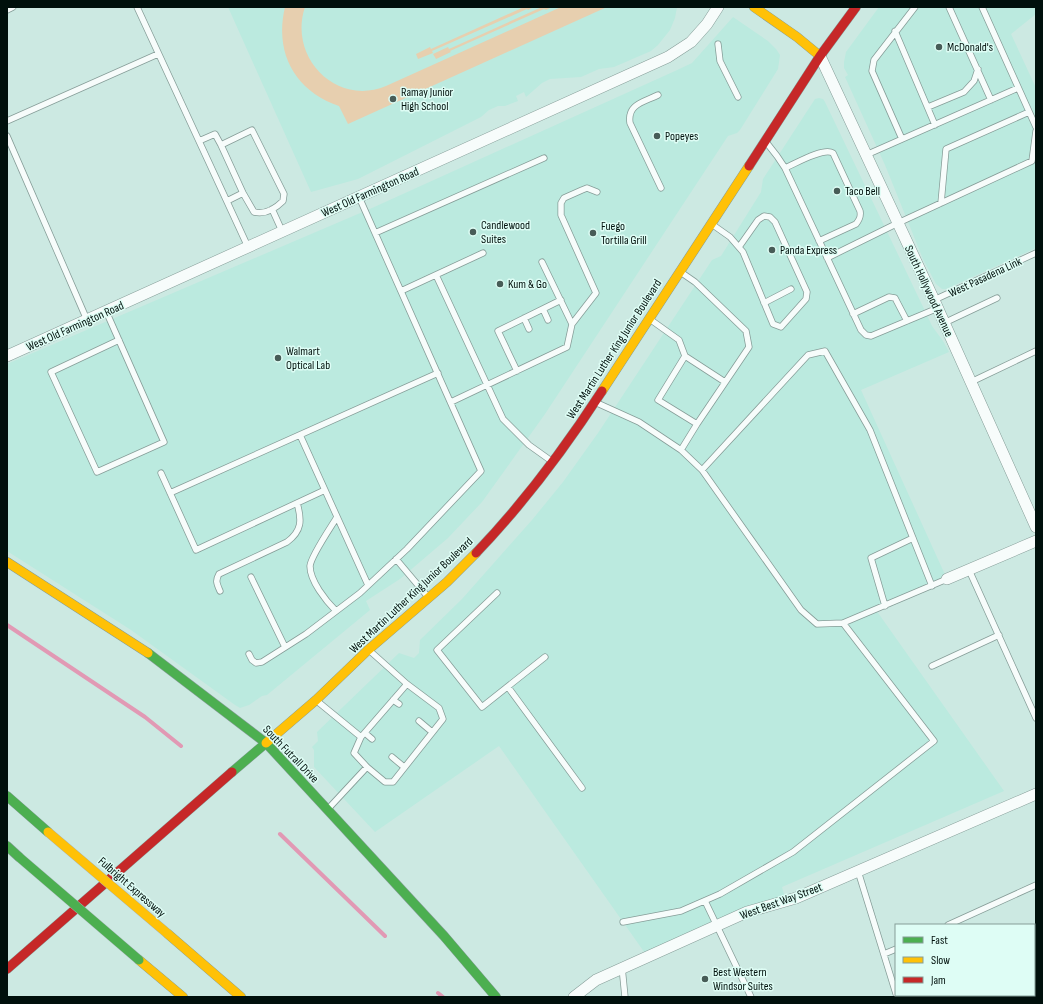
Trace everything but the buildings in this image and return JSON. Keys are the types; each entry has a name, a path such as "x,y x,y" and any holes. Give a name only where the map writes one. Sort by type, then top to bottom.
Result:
{"main road":[{"path":"754,7 797,36 820,56"},
{"name":"West Martin Luther King Junior Boulevard","path":"7,969 316,700 368,650 447,582 498,530 553,462 594,402 820,56 856,7"},
{"name":"South Futrall Drive","path":"7,562 161,662 266,743 326,810 364,848 444,936 496,997"},
{"name":"Fulbright Expressway","path":"7,796 241,997"},
{"path":"7,846 183,997"}],"street":[{"name":"West Old Farmington Road","path":"7,356 668,57 691,42 707,24 718,7"},
{"name":"South Hollywood Avenue","path":"820,56 936,304 1036,527"},
{"path":"947,579 1036,541"},
{"name":"West Best Way Street","path":"574,997 596,980 622,967 760,908 796,898 1036,794"}],"lane":[{"path":"7,10 13,7"},
{"path":"136,7 248,247"},
{"path":"902,139 872,71 874,60 915,7"},
{"path":"949,7 991,100"},
{"path":"982,7 1036,127"},
{"path":"895,31 935,124"},
{"path":"718,44 720,61 738,97"},
{"path":"7,121 158,54"},
{"path":"928,107 964,92 974,81 978,69"},
{"path":"866,155 1018,88"},
{"path":"658,95 634,107 630,111 629,117 630,123 661,188"},
{"path":"941,203 946,148 1029,112"},
{"path":"199,141 216,134 221,145 244,193 254,212 261,214 277,207 283,201 284,194 252,130 221,145"},
{"path":"827,258 898,223 1032,161 1036,131"},
{"path":"7,136 87,320"},
{"path":"764,141 785,168 853,314 892,297 895,298 907,321"},
{"path":"785,168 820,152 830,151 833,153 861,216 856,224 819,241"},
{"path":"375,233 544,158"},
{"path":"451,402 517,371 542,356 561,347 567,347 572,324 596,293 561,215 561,203 564,198 587,188 597,192"},
{"path":"226,201 244,193"},
{"path":"249,654 252,660 256,663 262,662 306,634 336,611 368,585 396,559 448,507 481,471 359,197"},
{"path":"272,209 282,232"},
{"path":"711,223 730,238 743,252 773,324 781,327 806,299 807,292 775,222 770,216 764,216 758,220 739,247"},
{"path":"401,291 483,253"},
{"name":"West Pasadena Link","path":"853,314 861,330 866,335 871,336 907,321 936,304 1036,253"},
{"path":"542,262 572,324"},
{"path":"679,271 695,282 746,331 749,347 697,424 682,450"},
{"path":"436,275 503,419 529,445 553,462"},
{"path":"764,303 791,289"},
{"path":"944,323 997,298"},
{"path":"517,371 498,330 561,300"},
{"path":"543,309 548,320"},
{"path":"106,311 119,340 164,442 97,472 51,372 119,340"},
{"path":"524,318 529,329"},
{"path":"649,318 679,340 685,356 725,382"},
{"path":"702,470 808,355 824,351 870,430 932,586"},
{"path":"971,382 1036,351"},
{"path":"685,356 658,400 697,424"},
{"path":"170,492 438,373"},
{"path":"594,402 639,422 682,450 702,470 801,610 817,624 842,623 947,579"},
{"path":"300,435 368,585"},
{"path":"161,472 196,550 325,490"},
{"path":"220,591 216,584 216,579 219,574 287,542 294,537 300,526 301,516 297,503"},
{"path":"336,611 321,594 311,572 310,565 313,557 337,517"},
{"path":"885,606 871,558 913,538"},
{"path":"396,559 429,597"},
{"path":"969,570 1036,718"},
{"path":"251,577 285,647"},
{"path":"497,593 437,650 482,708 545,657"},
{"path":"623,922 681,911 720,894 793,852 934,741 842,623"},
{"path":"932,666 999,635"},
{"path":"368,650 407,684 439,708 443,719 393,782 385,782 367,767 354,753 363,735 407,684"},
{"path":"508,687 582,788"},
{"path":"316,700 363,735 372,739"},
{"path":"393,700 399,704"},
{"path":"419,721 432,732"},
{"path":"392,756 404,767"},
{"path":"326,810 367,767"},
{"path":"858,871 895,990"},
{"path":"950,924 1036,885"},
{"path":"705,901 718,925 751,997"},
{"path":"884,954 895,948"},
{"path":"622,967 625,997"}],"shaded area":[{"name":"Ramay Junior High School","path":"228,7 677,7 675,18 670,30 651,51 614,67 599,69 581,77 550,79 542,83 526,97 524,92 516,96 518,101 489,110 481,117 358,179 311,192"},
{"path":"285,7 305,7 302,26 303,43 310,60 320,73 334,83 350,90 367,91 386,86 561,7 607,7 348,124 339,106 310,91 291,68 286,55 283,40 282,24"},
{"path":"524,7 534,7 432,51 433,53 418,59 416,54 430,47 431,49"},
{"path":"542,7 552,7 546,10 544,9 450,51 451,52 436,59 433,54 448,47 449,49"},
{"path":"879,7 1036,7 1036,14 1011,34 1036,88 1036,248 946,289 942,289 936,284 923,259 885,165 845,77 848,75 844,68 846,52"},
{"path":"733,17 768,41 776,49 780,55 778,69 740,130 737,133 728,136 545,414 482,502 448,538 400,579 366,601 370,610 267,695 262,696 249,705 240,708 131,630 7,551 7,364 372,208 692,63"},
{"path":"815,99 823,99 825,102 932,326 949,352 861,390 947,579 876,610 1004,791 782,887 786,902 647,956 499,746 375,832 314,767 314,750 312,747 318,741 317,732 399,653 414,658 419,653 420,640 462,599 532,520 563,482 598,433 712,260 721,256 761,192 763,179"}],"waterway":[{"path":"7,625 145,717 181,746"},
{"path":"280,834 385,936"},
{"path":"438,993 443,997"}],"traffic: fast":[{"path":"148,653 266,743 232,772"},
{"path":"266,743 444,936 496,997"},
{"path":"7,796 48,832"},
{"path":"7,846 19,857"},
{"path":"19,857 139,960"}],"traffic: slow":[{"path":"754,7 797,37 820,56"},
{"path":"602,391 749,166"},
{"path":"266,743 316,700 368,650 447,582 476,553"},
{"path":"7,562 148,653"},
{"path":"48,832 168,934"},
{"path":"168,934 241,997"},
{"path":"139,960 183,997"}],"traffic: jam":[{"path":"749,166 820,56 856,7"},
{"path":"476,553 543,475 602,391"},
{"path":"7,969 232,772"}],"place":[{"name":"McDonald's","path":"939,47"},
{"name":"Ramay Junior High School","path":"393,99"},
{"name":"Popeyes","path":"657,136"},
{"name":"Taco Bell","path":"837,191"},
{"name":"Candlewood Suites","path":"473,232"},
{"name":"Fuego Tortilla Grill","path":"593,233"},
{"name":"Panda Express","path":"772,250"},
{"name":"Kum & Go","path":"500,284"},
{"name":"Walmart Optical Lab","path":"278,358"},
{"name":"Best Western Windsor Suites","path":"705,979"}]}
